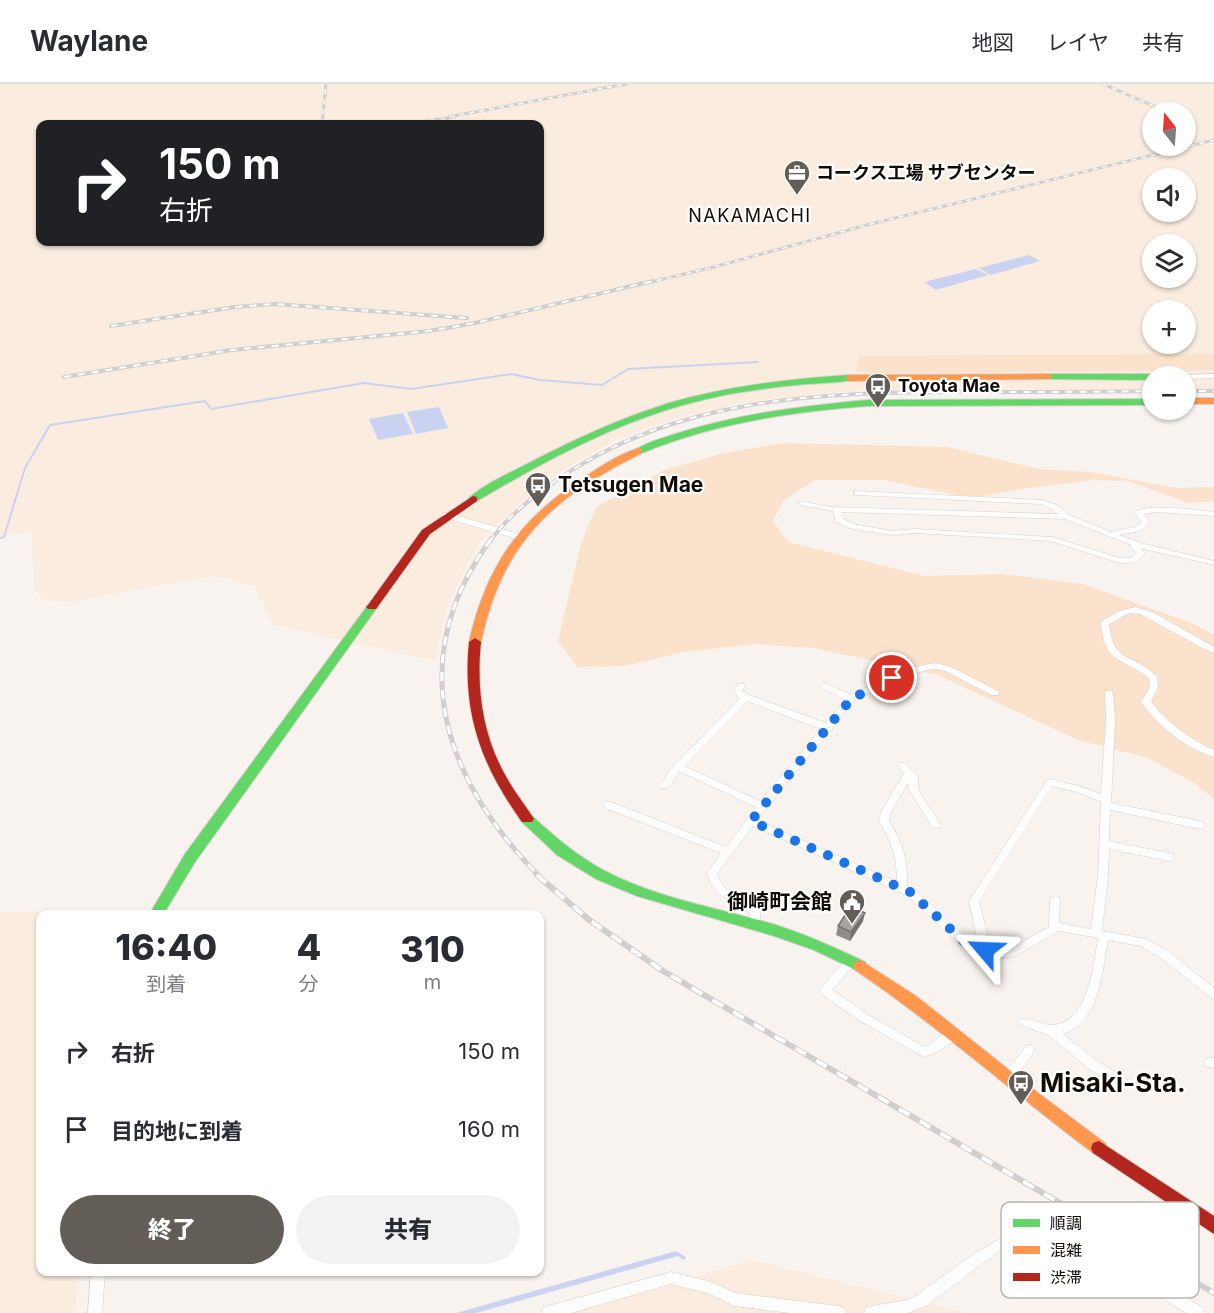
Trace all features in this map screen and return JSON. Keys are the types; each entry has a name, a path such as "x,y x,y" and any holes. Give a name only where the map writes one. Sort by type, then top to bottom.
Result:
{"street":[{"path":"1196,376 1214,376"},
{"path":"159,910 190,858 426,532 446,515 473,498 581,440 653,412 712,395 785,383 852,378 1142,377"},
{"path":"1196,401 1214,401"},
{"path":"1142,402 867,403 786,410 704,427 670,439 610,466 564,496 520,537 482,608 472,663 472,694 477,724 488,759 528,820 549,842 584,867 636,892 802,938 851,961 925,1009 1008,1079 1098,1150 1175,1202"},
{"path":"857,493 1042,502 1054,507 1066,517 1128,541 1214,563"},
{"path":"801,503 837,509 975,516 1066,517"},
{"path":"837,509 838,519 852,526 901,533 916,531 1052,539 1119,560 1130,561 1138,558 1142,553 1128,541"},
{"path":"1112,534 1138,529 1146,522 1137,514 1138,512 1157,510 1214,514"},
{"path":"446,515 520,537"},
{"path":"975,516 975,535"},
{"path":"1214,650 1196,643 1153,616 1135,610 1122,613 1105,623 1105,638 1109,649 1153,677 1154,687 1146,702 1152,710 1176,734 1214,754"},
{"path":"754,924 755,912 719,890 712,880 712,873 762,807 851,699 892,678 925,667 937,666 948,669 995,693"},
{"path":"741,686 737,692 746,697 829,728"},
{"path":"825,686 851,699"},
{"path":"1050,1030 1072,1025 1081,1018 1088,1007 1100,934 1107,803 1105,777 1111,714 1109,693"},
{"path":"663,786 678,767 746,697"},
{"path":"678,767 762,807"},
{"path":"902,888 903,859 895,838 884,821 906,768 913,776 912,789 936,825"},
{"path":"985,950 974,901 1050,782 1099,796 1107,803 1200,825"},
{"path":"608,805 727,851"},
{"path":"751,821 902,888 921,900 968,945 1001,954 1011,953 1022,949 1054,928 1065,927 1151,946 1214,994"},
{"path":"1104,844 1168,857"},
{"path":"1054,928 1055,900"},
{"path":"851,961 825,991 924,1052 937,1047 953,1034"},
{"path":"1025,1022 1050,1030 1092,1064 1123,1084"},
{"path":"1008,1079 1029,1050"},
{"path":"1199,1217 1214,1226"},
{"path":"871,1313 908,1307 921,1301 1001,1244"},
{"path":"95,1313 98,1276"},
{"path":"548,1313 671,1278 712,1288 734,1299 839,1313"},
{"path":"1173,1298 1198,1313"}],"shaded area":[{"path":"0,84 1214,84 1214,389 1196,389 1196,366 1142,366 1142,389 868,390 808,394 738,404 669,420 614,441 568,467 501,520 481,541 464,570 445,613 435,661 273,625 255,586 214,576 68,602 44,600 34,589 32,531 0,536"},
{"path":"1214,354 1214,370 1196,370 1196,366 1142,366 1142,371 876,373 856,371 859,356"},
{"path":"783,443 947,447 1039,469 1092,472 1176,488 1214,487 1214,501 1188,503 1128,481 1095,480 965,497 884,480 815,480 783,501 773,521 788,542 925,576 1003,574 1083,584 1194,624 1214,635 1214,799 1194,783 1148,758 1078,740 938,675 814,648 755,644 684,652 625,666 577,667 558,641 581,544 596,507 664,470 724,453"},
{"path":"0,912 36,912 36,1276 77,1276 76,1313 0,1313"},
{"path":"753,1260 967,1313 566,1313"}],"water":[{"path":"1029,255 1040,261 991,275 979,268"},
{"path":"976,269 988,275 936,290 924,282"},
{"path":"439,407 448,428 416,434 407,412"},
{"path":"403,413 413,434 378,440 369,419"},
{"path":"676,1251 686,1257 684,1260 678,1256 476,1313 456,1313"}],"building":[{"path":"851,906 865,913 851,932 838,926"}],"waterway":[{"path":"0,538 4,537 25,468 50,425 205,401 211,409 364,383 411,389 511,374 540,380 602,385 628,369 758,362"}],"railway":[{"path":"322,120 326,84"},
{"path":"442,120 453,116 626,84"},
{"path":"1103,84 1144,102"},
{"path":"433,120 439,119"},
{"path":"647,283 867,225 1214,140"},
{"path":"64,377 232,350 429,331 475,323 653,281"},
{"path":"111,326 235,307 275,304 467,318"},
{"path":"490,541 505,523 530,500 557,480 603,452 652,431 702,415 754,404 859,394 1142,391"},
{"path":"1196,391 1214,391"},
{"path":"491,539 464,584 448,628 442,672 446,715 458,758 478,798 505,838 539,876"},
{"path":"537,875 588,919 663,971 1058,1202"},
{"path":"1199,1284 1214,1293"}],"traffic: fast":[{"path":"1048,377 1142,377"},
{"path":"473,499 584,439 673,405 757,387 849,378"},
{"path":"639,451 694,430 723,423 780,412 839,405 1142,402"},
{"path":"159,910 190,858 372,607"},
{"path":"527,819 562,851 600,875 642,893 819,946 860,966"}],"traffic: slow":[{"path":"849,378 1048,377"},
{"path":"1196,401 1214,401"},
{"path":"475,642 482,614 504,561 531,524 544,511 575,488 639,451"},
{"path":"860,966 911,1000 1031,1097 1099,1148"}],"traffic: jam":[{"path":"372,607 426,532 473,499"},
{"path":"475,642 473,690 482,736 501,779 527,819"},
{"path":"1099,1148 1179,1202"},
{"path":"1199,1216 1214,1226"}],"place":[{"name":"コークス工場 サブセンター","path":"797,196"},
{"name":"Toyota Mae","path":"878,409"},
{"name":"Tetsugen Mae","path":"538,508"},
{"name":"御崎町会館","path":"852,925"},
{"name":"Misaki-Sta.","path":"1021,1106"}],"district":[{"name":"NAKAMACHI","path":"750,216"}],"route":[{"path":"892,678 851,699 751,821 910,892 968,945 985,950"}]}
